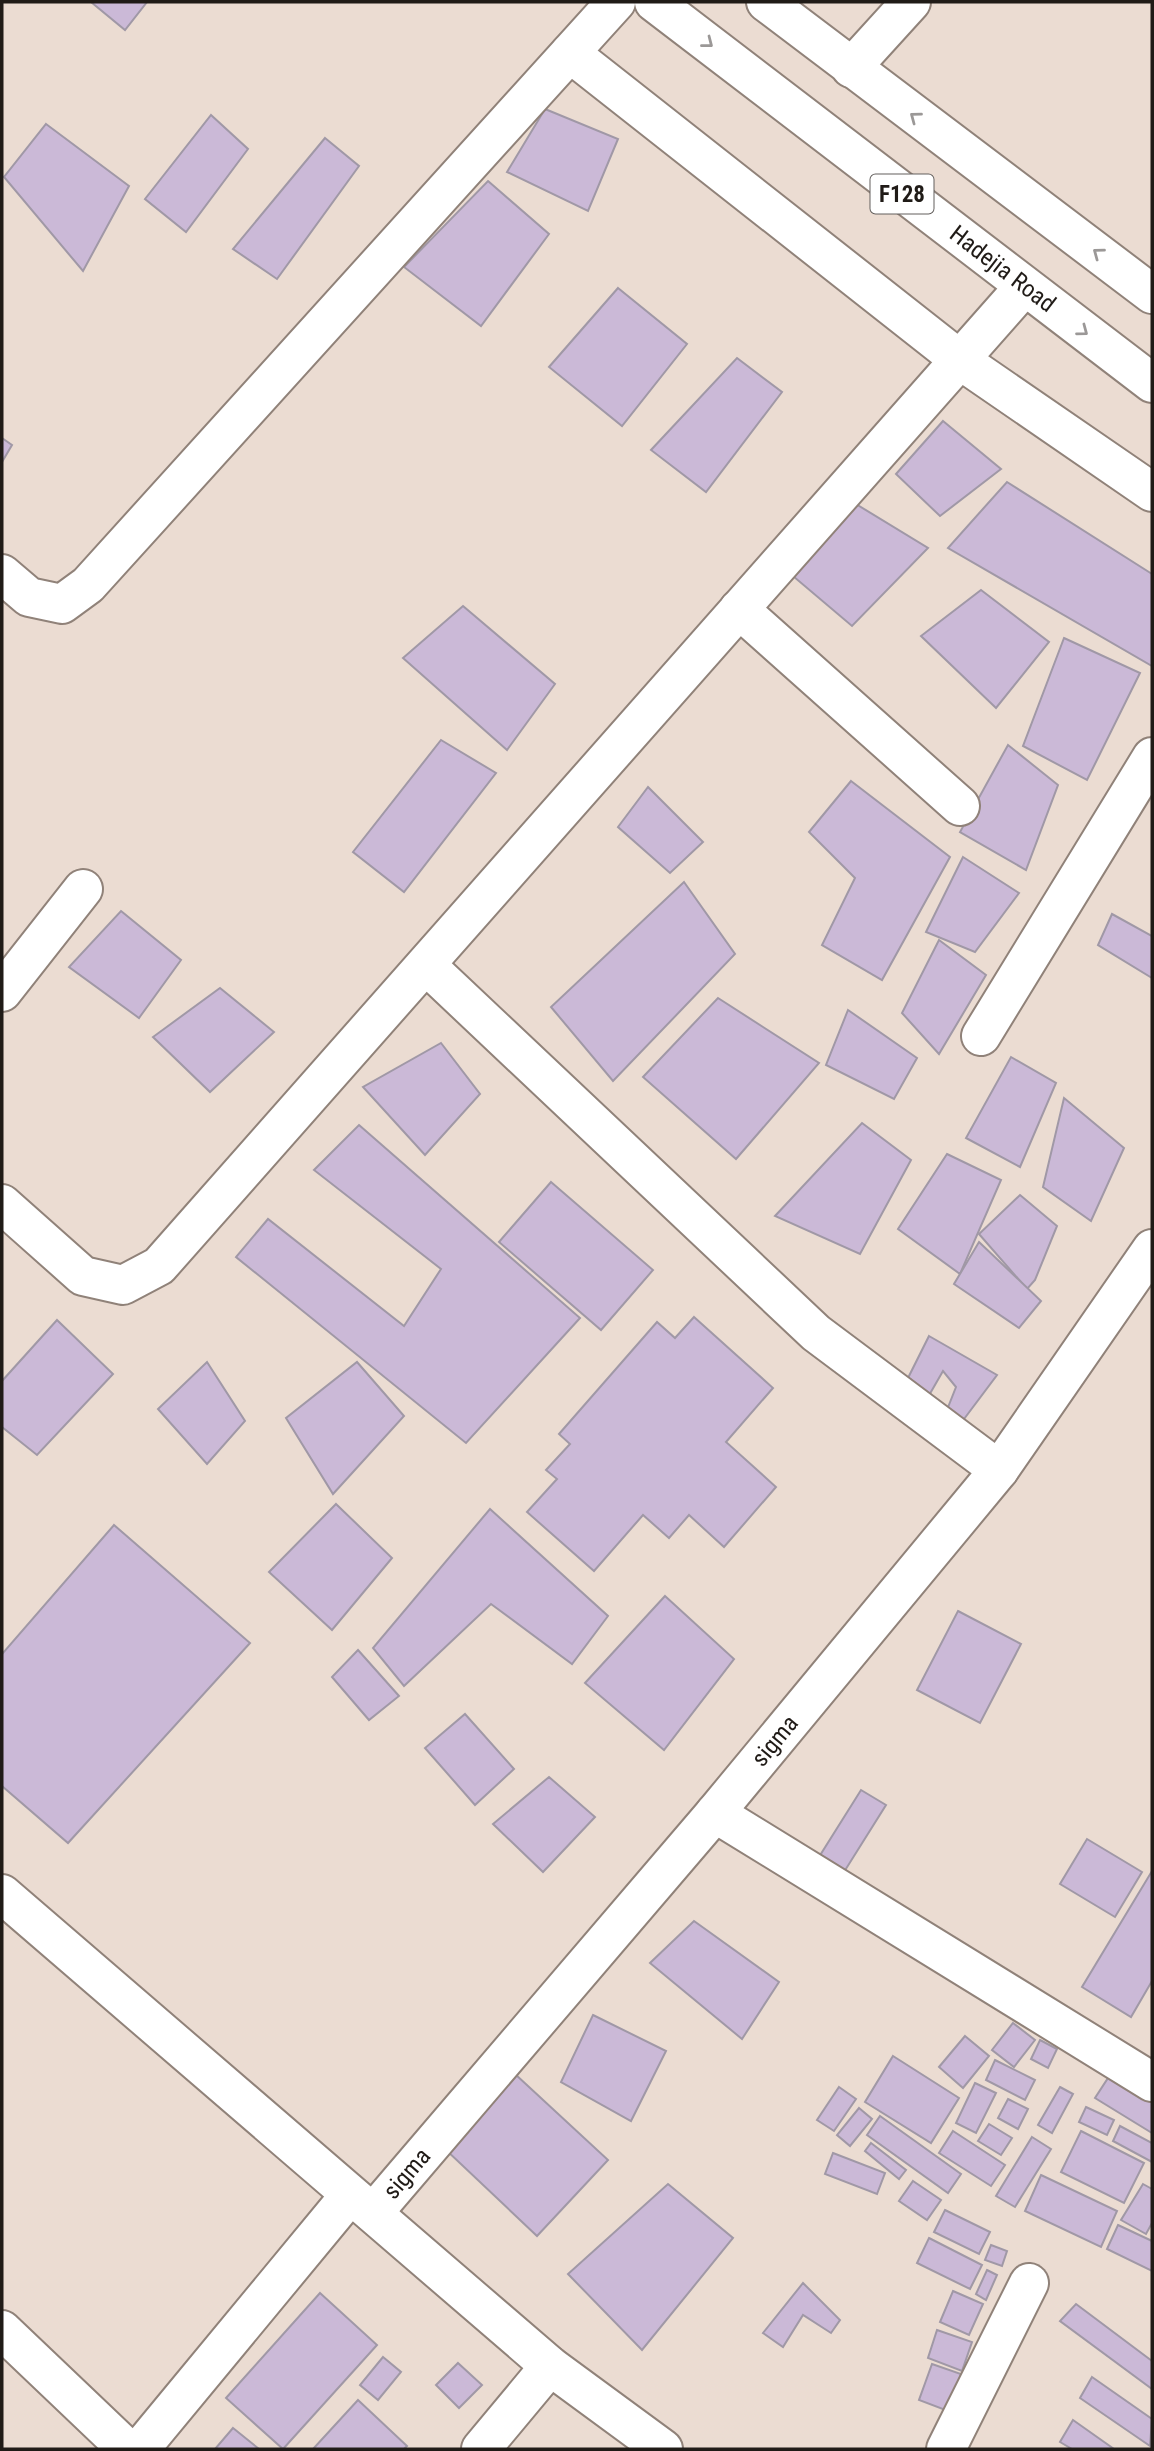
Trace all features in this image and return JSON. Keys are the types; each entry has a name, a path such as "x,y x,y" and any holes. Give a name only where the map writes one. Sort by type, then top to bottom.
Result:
{"street":[{"path":"2,574 29,597 62,604 88,585 616,2"},
{"name":"Hadejia Road","path":"653,2 1152,383"},
{"name":"F128","path":"766,2 1152,294"},
{"path":"850,68 911,2"},
{"path":"570,54 960,360 1152,492"},
{"path":"2,1204 83,1276 124,1285 159,1266 1024,287"},
{"path":"739,610 960,806"},
{"path":"981,1036 1152,757"},
{"path":"2,992 83,889"},
{"path":"426,965 816,1334 999,1470"},
{"name":"sigma","path":"140,2449 715,1813 999,1470 1152,1249"},
{"path":"715,1813 1152,2082"},
{"path":"2,1894 550,2366 663,2449"},
{"path":"946,2449 1029,2283"},
{"path":"2,2330 127,2449"},
{"path":"481,2449 550,2366"}],"building":[{"path":"91,2 147,2 125,30"},
{"path":"545,109 618,139 588,211 507,172"},
{"path":"211,115 248,149 186,232 145,199"},
{"path":"46,124 129,186 83,271 4,177"},
{"path":"325,138 359,166 277,279 233,249"},
{"path":"488,181 549,234 481,326 404,267"},
{"path":"618,288 687,344 622,426 549,367"},
{"path":"737,358 782,392 706,492 651,450"},
{"path":"943,421 1001,469 940,516 896,474"},
{"path":"2,438 12,445 2,462"},
{"path":"1007,482 1152,574 1152,666 948,548"},
{"path":"851,501 928,548 852,626 787,571"},
{"path":"981,590 1049,642 996,708 921,636"},
{"path":"463,606 555,684 507,750 403,658"},
{"path":"1064,638 1140,673 1087,780 1023,746"},
{"path":"441,740 496,773 404,892 353,852"},
{"path":"1008,745 1058,785 1026,870 960,832"},
{"path":"851,781 950,857 882,980 822,945 855,878 809,832"},
{"path":"648,787 703,842 670,873 618,827"},
{"path":"963,857 1019,893 975,952 926,932"},
{"path":"684,882 735,954 613,1081 551,1007"},
{"path":"121,911 181,960 139,1018 69,967"},
{"path":"1112,914 1152,936 1152,978 1098,945"},
{"path":"939,940 986,975 939,1054 902,1013"},
{"path":"220,988 274,1032 210,1092 153,1037"},
{"path":"718,998 819,1063 736,1159 643,1077"},
{"path":"848,1010 917,1058 894,1099 826,1065"},
{"path":"441,1043 480,1094 425,1155 363,1087"},
{"path":"1011,1057 1056,1083 1020,1167 966,1138"},
{"path":"1064,1098 1124,1148 1091,1221 1043,1187"},
{"path":"862,1123 911,1160 860,1254 775,1216"},
{"path":"359,1125 580,1318 466,1443 236,1257 268,1219 404,1326 441,1269 314,1170"},
{"path":"947,1154 1001,1180 960,1274 898,1229"},
{"path":"551,1182 653,1270 601,1330 499,1242"},
{"path":"1020,1195 1057,1226 1035,1280 1027,1289 979,1234"},
{"path":"979,1242 1041,1301 1019,1328 954,1284"},
{"path":"694,1317 773,1388 726,1442 776,1487 724,1547 689,1515 669,1538 643,1515 594,1571 527,1512 557,1479 546,1470 570,1444 559,1434 657,1322 675,1338"},
{"path":"57,1320 113,1374 37,1455 2,1427 2,1381"},
{"path":"929,1336 997,1375 961,1423 945,1415 956,1387 943,1371 924,1404 902,1390"},
{"path":"207,1362 245,1421 207,1464 158,1409"},
{"path":"357,1362 404,1416 333,1494 286,1418"},
{"path":"336,1504 392,1558 332,1630 269,1572"},
{"path":"490,1509 608,1616 572,1664 491,1604 404,1686 373,1648"},
{"path":"114,1525 250,1643 68,1843 2,1786 2,1654"},
{"path":"665,1596 734,1659 664,1750 585,1683"},
{"path":"958,1611 1021,1644 980,1723 917,1690"},
{"path":"358,1650 399,1696 369,1720 332,1677"},
{"path":"465,1714 514,1769 475,1805 425,1748"},
{"path":"549,1777 595,1817 543,1872 493,1824"},
{"path":"861,1790 886,1805 844,1872 819,1857"},
{"path":"1087,1839 1142,1872 1115,1917 1060,1884"},
{"path":"1152,1871 1152,1981 1131,2017 1082,1987"},
{"path":"694,1921 779,1982 742,2039 650,1963"},
{"path":"593,2015 666,2051 631,2121 561,2082"},
{"path":"1013,2023 1035,2040 1014,2067 992,2050"},
{"path":"965,2036 989,2056 963,2088 939,2067"},
{"path":"1040,2040 1057,2049 1048,2068 1031,2059"},
{"path":"893,2056 959,2098 931,2143 865,2102"},
{"path":"995,2060 1035,2080 1025,2100 986,2080"},
{"path":"515,2074 608,2160 537,2236 445,2149"},
{"path":"1110,2075 1152,2102 1152,2133 1095,2098"},
{"path":"975,2083 996,2093 976,2133 956,2123"},
{"path":"839,2087 856,2099 834,2131 817,2120"},
{"path":"1060,2087 1073,2094 1052,2133 1038,2125"},
{"path":"1008,2099 1028,2109 1018,2129 998,2118"},
{"path":"1086,2107 1114,2120 1107,2135 1079,2122"},
{"path":"859,2108 872,2119 850,2146 837,2135"},
{"path":"880,2116 961,2174 948,2193 867,2135"},
{"path":"989,2124 1012,2138 1001,2155 978,2141"},
{"path":"1120,2126 1152,2143 1152,2162 1113,2141"},
{"path":"953,2131 1005,2165 991,2186 939,2153"},
{"path":"1081,2131 1144,2163 1124,2203 1061,2172"},
{"path":"1032,2137 1051,2149 1015,2207 996,2196"},
{"path":"871,2143 906,2170 899,2179 865,2151"},
{"path":"833,2153 885,2173 877,2194 825,2174"},
{"path":"1041,2175 1117,2211 1101,2247 1025,2211"},
{"path":"913,2181 941,2200 927,2220 899,2201"},
{"path":"668,2184 733,2238 642,2350 568,2274"},
{"path":"1143,2184 1152,2189 1152,2223 1146,2234 1121,2220"},
{"path":"945,2210 990,2232 979,2254 934,2232"},
{"path":"1118,2225 1152,2241 1152,2271 1107,2249"},
{"path":"929,2238 982,2265 970,2289 917,2263"},
{"path":"991,2245 1007,2251 1002,2266 985,2260"},
{"path":"987,2270 997,2275 986,2300 976,2294"},
{"path":"803,2283 840,2320 831,2333 803,2315 783,2347 763,2333"},
{"path":"953,2291 983,2304 969,2335 940,2322"},
{"path":"320,2293 377,2345 283,2449 226,2398"},
{"path":"1076,2304 1152,2361 1152,2389 1060,2321"},
{"path":"937,2330 972,2342 962,2371 928,2358"},
{"path":"383,2357 401,2372 378,2400 360,2385"},
{"path":"458,2363 482,2385 459,2408 436,2385"},
{"path":"932,2364 961,2374 948,2411 919,2400"},
{"path":"1092,2377 1152,2419 1150,2446 1080,2398"},
{"path":"358,2400 407,2446 404,2449 313,2449"},
{"path":"1073,2420 1114,2449 1072,2449 1060,2442"},
{"path":"233,2428 259,2449 215,2449"}]}
